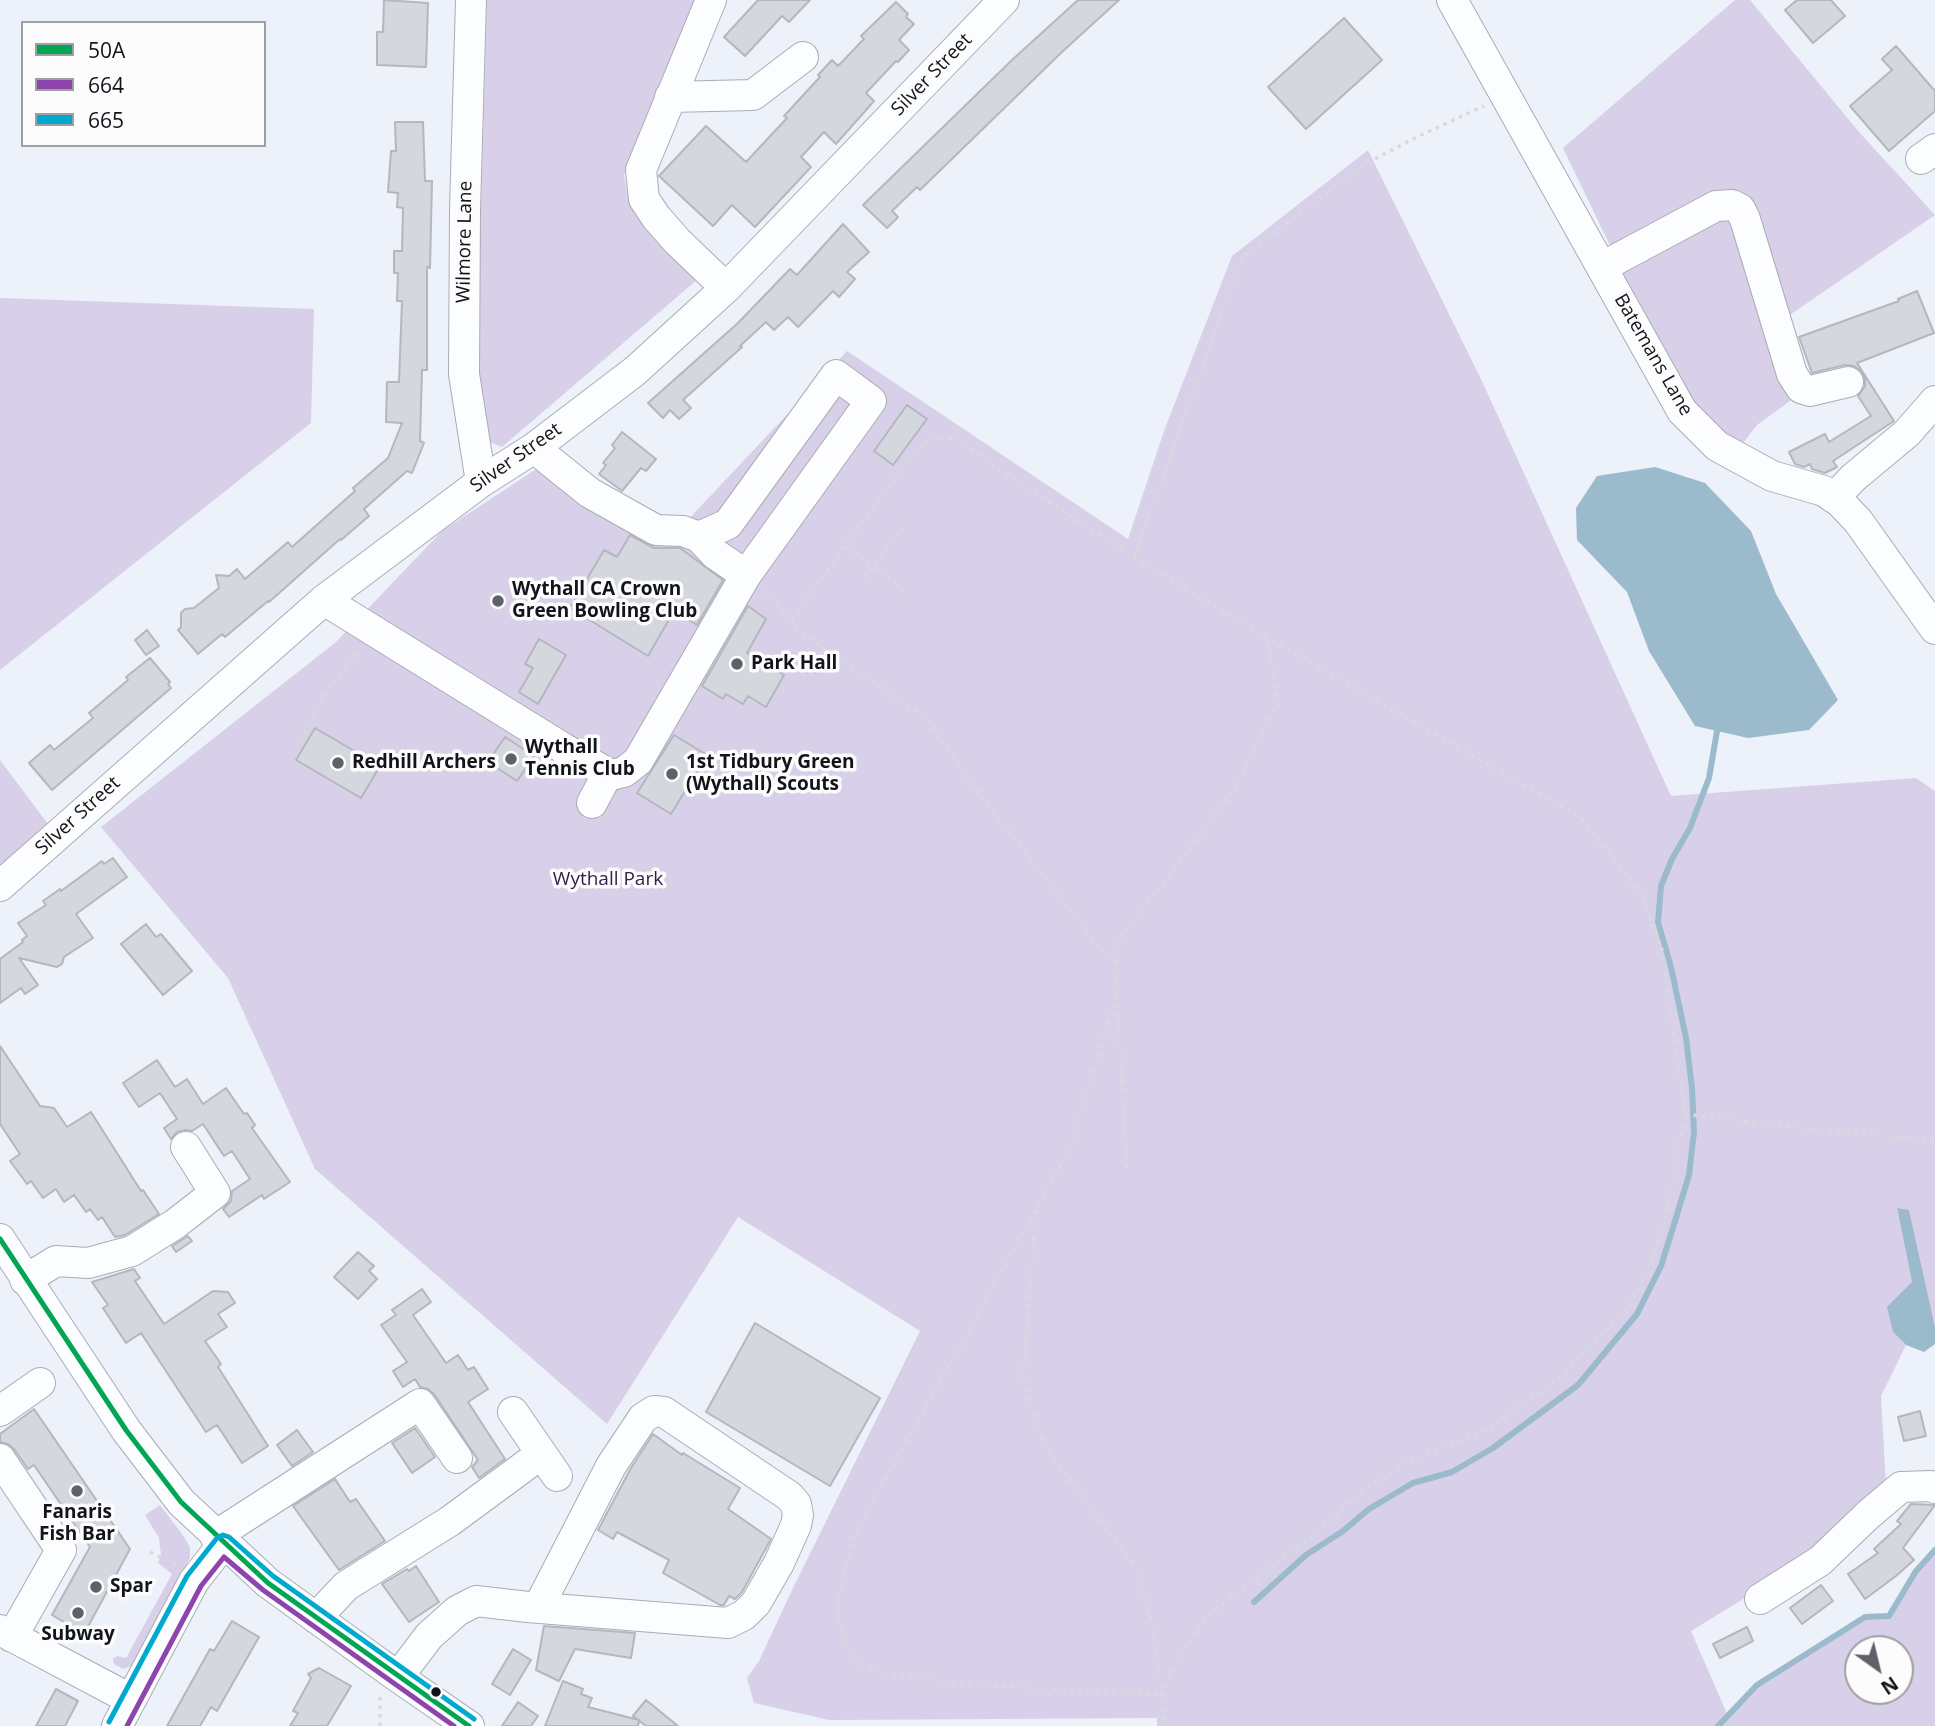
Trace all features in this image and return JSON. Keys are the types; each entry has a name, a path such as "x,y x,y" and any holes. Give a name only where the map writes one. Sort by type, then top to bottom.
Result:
{"street":[{"name":"Wilmore Lane","path":"471,0 464,209 464,374 481,482"},
{"path":"711,0 641,170 644,199 656,218 726,288"},
{"name":"Silver Street","path":"0,886 324,600 481,482 534,448 635,371 726,288 1004,0"},
{"name":"Batemans Lane","path":"1452,0 1682,411 1717,446 1772,476 1824,491 1834,498 1858,521 1935,629"},
{"path":"670,97 753,94 803,57"},
{"path":"1602,267 1716,206 1732,205 1740,209 1745,219 1792,374 1801,388 1810,391 1848,382"},
{"path":"324,600 611,775 624,772 638,761 746,575 871,401 836,375 728,524 699,537"},
{"path":"1834,498 1907,432 1935,401"},
{"path":"534,448 590,492 656,530 683,531 699,537 715,554 746,575"},
{"path":"592,803 608,773"},
{"path":"25,1280 56,1261 88,1263 132,1251 175,1224 215,1193 186,1147"},
{"path":"0,1239 126,1430 180,1502 268,1583 469,1726"},
{"path":"0,1411 40,1383"},
{"path":"117,1726 194,1581 219,1540 420,1405 457,1458"},
{"path":"316,1618 346,1586 450,1521 549,1465 513,1412"},
{"path":"398,1677 429,1636 457,1611 476,1601 538,1608 728,1623 744,1615 756,1603 779,1563 796,1525 796,1504 789,1496 664,1412 654,1412 643,1418 617,1455 538,1608"},
{"path":"0,1459 61,1550 6,1634 130,1699"},
{"path":"1759,1600 1820,1561 1901,1487 1935,1488"}],"path":[{"path":"1134,557 1241,258 1363,165 1505,96"},
{"path":"792,619 847,547 896,476 926,440 956,438 1003,472 1134,557 1268,638 1581,818 1641,895 1662,950 1685,1114 1662,1233 1634,1300 1560,1378 1491,1428 1406,1463 1359,1493 1327,1524 1206,1617 1183,1649 1163,1695"},
{"path":"864,578 902,527"},
{"path":"847,547 909,594"},
{"path":"746,575 792,619 793,627 926,718 970,781 1103,952 1118,963"},
{"path":"296,748 332,683 377,633"},
{"path":"1127,1169 1117,996 1119,944 1233,792 1277,705 1268,638"},
{"path":"1117,996 1069,1151 853,1537 839,1594 839,1620 844,1643 858,1662 885,1675 996,1686 1163,1695"},
{"path":"1685,1114 1832,1132 1935,1140"},
{"path":"1036,1209 1023,1379 1045,1449 1137,1568 1152,1622 1163,1695 1164,1726"}],"green space":[{"path":"487,0 695,0 624,175 628,198 698,279 502,447 485,440 477,351"},
{"path":"1735,0 1750,0 1859,132 1935,215 1771,328 1790,401 1757,425 1740,447 1696,414 1628,283 1563,148"},
{"name":"Wythall Park","path":"1368,150 1481,379 1671,796 1916,778 1935,791 1935,1327 1909,1210 1897,1209 1912,1282 1893,1332 1906,1345 1881,1396 1886,1487 1831,1545 1691,1631 1728,1716 1757,1685 1865,1617 1889,1616 1916,1571 1935,1550 1935,1726 1157,1726 1157,1718 829,1720 754,1703 747,1678 759,1661 920,1331 738,1217 607,1424 315,1169 228,978 101,827 336,642 442,531 562,452 616,497 682,526 847,351 1128,539 1164,431 1232,256"},
{"path":"0,298 314,309 311,423 0,670"},
{"path":"0,760 51,828 0,867"},
{"path":"160,1505 190,1547 190,1558 131,1666 123,1669 114,1664 113,1658 126,1658 172,1574 158,1563 161,1555 159,1538 145,1515"}],"water":[{"path":"1655,467 1705,483 1751,531 1776,594 1838,700 1809,730 1748,738 1695,726 1649,651 1627,592 1577,540 1576,508 1597,476"},
{"path":"1897,1208 1909,1210 1935,1327 1935,1344 1924,1352 1906,1345 1893,1332 1887,1307 1912,1282"}],"building":[{"path":"384,0 428,3 426,67 377,65 377,32 383,32"},
{"path":"758,0 810,0 789,22 782,16 745,56 724,37"},
{"path":"1078,0 1119,0 920,190 917,187 892,211 898,217 887,228 863,205 1012,60"},
{"path":"1797,0 1831,0 1845,16 1813,43 1785,10"},
{"path":"896,2 914,24 899,40 909,50 866,93 874,101 836,144 824,132 801,157 811,167 755,227 732,205 713,226 659,176 706,126 746,162 787,118 784,116 832,60 838,66 864,39 861,36"},
{"path":"1344,18 1382,60 1306,129 1268,87"},
{"path":"1896,46 1935,91 1935,111 1889,151 1850,106 1892,70 1882,59"},
{"path":"395,122 423,122 425,181 432,181 430,268 427,267 427,370 422,370 420,441 424,443 412,473 407,471 364,509 369,516 269,602 225,637 222,634 198,654 178,630 181,627 181,613 185,609 194,608 219,588 216,575 229,576 237,569 245,579 288,542 292,547 388,458 402,423 386,422 387,382 399,382 402,301 397,301 398,273 394,273 394,251 402,251 403,208 397,207 398,193 388,192 391,151 396,151"},
{"path":"843,224 869,252 847,272 855,279 839,297 833,291 798,327 788,317 774,330 766,322 683,400 691,408 679,419 670,410 663,418 648,403 738,323 790,269 797,275"},
{"path":"1917,291 1934,333 1857,363 1894,421 1833,461 1837,467 1825,473 1812,469 1810,464 1804,467 1795,464 1789,452 1825,434 1829,442 1871,416 1858,396 1865,386 1861,371 1854,366 1845,365 1812,373 1799,337 1899,301 1898,299"},
{"path":"907,405 927,419 893,465 874,451"},
{"path":"622,432 656,459 646,471 641,468 622,491 599,474 606,465 603,463 615,448 612,445"},
{"path":"630,535 654,548 680,548 723,580 697,625 674,611 648,656 570,608 604,550 617,557"},
{"name":"Park Hall","path":"748,606 766,619 747,653 784,675 766,707 748,696 743,704 726,694 723,699 702,686"},
{"path":"147,630 159,646 146,655 135,640"},
{"path":"539,639 566,655 538,704 519,692 533,668 525,664"},
{"path":"150,658 170,682 168,684 171,688 52,790 29,763 50,745 54,750 93,718 89,713"},
{"name":"Redhill Archers","path":"315,728 380,766 361,798 296,760"},
{"name":"1st Tidbury Green (Wythall) Scouts","path":"674,735 707,755 671,814 637,793"},
{"name":"Wythall Tennis Club","path":"505,737 534,756 517,781 488,762"},
{"path":"113,858 127,877 76,914 93,938 64,957 62,964 57,967 19,958 38,985 25,994 21,988 0,1003 0,959 27,936 18,923 46,905 43,901 60,889 61,891 102,861 104,864"},
{"path":"146,924 156,937 161,934 192,971 163,995 121,944"},
{"path":"0,1046 40,1106 54,1108 67,1127 91,1112 141,1191 143,1190 159,1214 125,1235 115,1237 102,1217 98,1220 90,1209 86,1212 74,1195 64,1202 56,1189 43,1198 31,1181 27,1184 10,1161 20,1154 0,1124"},
{"path":"157,1060 175,1087 187,1079 203,1104 226,1088 244,1114 247,1113 255,1125 252,1128 290,1182 264,1199 262,1195 229,1217 223,1209 231,1201 232,1191 250,1179 232,1151 224,1156 203,1124 192,1131 177,1132 171,1139 164,1128 177,1119 160,1093 139,1107 123,1083"},
{"path":"188,1236 192,1241 176,1252 172,1246"},
{"path":"358,1252 374,1266 369,1271 377,1279 358,1299 334,1277"},
{"path":"134,1269 140,1278 135,1281 164,1324 213,1291 228,1292 235,1303 218,1314 227,1327 205,1341 221,1364 218,1367 268,1446 242,1463 217,1425 206,1432 141,1333 126,1343 103,1308 108,1305 92,1282"},
{"path":"422,1289 431,1302 413,1315 446,1363 458,1355 468,1370 474,1367 488,1389 468,1402 505,1459 479,1478 472,1467 478,1460 434,1394 420,1387 415,1379 403,1387 393,1371 407,1362 381,1325 396,1315 392,1310"},
{"path":"755,1323 880,1398 830,1486 706,1412"},
{"path":"34,1409 130,1549 84,1634 52,1615 90,1547 34,1465 28,1469 14,1449 0,1442 0,1434"},
{"path":"1920,1411 1926,1436 1904,1441 1898,1417"},
{"path":"415,1428 435,1457 412,1473 392,1443"},
{"path":"297,1430 313,1452 292,1466 277,1445"},
{"path":"653,1434 682,1455 683,1453 740,1488 728,1509 771,1539 742,1592 735,1599 729,1596 724,1605 663,1573 669,1560 617,1532 613,1539 598,1530 631,1468"},
{"path":"335,1479 350,1502 356,1499 385,1541 339,1570 293,1506"},
{"path":"1911,1504 1935,1505 1903,1548 1914,1560 1865,1599 1848,1574 1878,1553 1874,1549 1901,1524 1897,1521"},
{"path":"416,1566 439,1602 409,1622 382,1584"},
{"path":"1821,1585 1833,1601 1802,1624 1790,1608"},
{"path":"232,1621 259,1637 217,1711 211,1707 200,1726 167,1726 210,1649 214,1651"},
{"path":"544,1626 635,1633 631,1658 575,1649 559,1681 536,1670"},
{"path":"1747,1627 1753,1641 1720,1658 1713,1644"},
{"path":"513,1649 531,1660 510,1695 492,1684"},
{"path":"319,1668 351,1686 327,1726 290,1726 298,1713 293,1711 311,1678 308,1674"},
{"path":"563,1681 583,1689 581,1694 592,1698 588,1707 639,1720 638,1726 545,1726"},
{"path":"56,1689 78,1701 65,1726 36,1726"},
{"path":"646,1700 678,1726 646,1726 633,1716"},
{"path":"518,1702 538,1716 531,1726 502,1726"}],"waterway":[{"path":"1254,1602 1306,1555 1343,1531 1369,1509 1413,1483 1452,1472 1493,1448 1578,1385 1637,1314 1661,1266 1689,1175 1694,1132 1686,1038 1658,922 1661,886 1672,859 1690,828 1709,778 1717,731"},
{"path":"1718,1726 1757,1685 1865,1617 1889,1616 1916,1571 1935,1550"}],"transit line":[{"name":"50A","path":"0,1239 126,1430 181,1502 268,1583 469,1726"},
{"name":"665","path":"109,1722 187,1576 217,1538 223,1535 229,1537 273,1576 474,1719"},
{"name":"664","path":"127,1726 201,1586 224,1557 263,1590 454,1726"}],"place":[{"name":"Wythall CA Crown Green Bowling Club","path":"498,601"},
{"name":"Park Hall","path":"737,664"},
{"name":"Wythall Tennis Club","path":"511,759"},
{"name":"Redhill Archers","path":"338,763"},
{"name":"1st Tidbury Green (Wythall) Scouts","path":"672,774"},
{"name":"Fanaris Fish Bar","path":"77,1491"},
{"name":"Spar","path":"96,1587"},
{"name":"Subway","path":"78,1613"}]}
